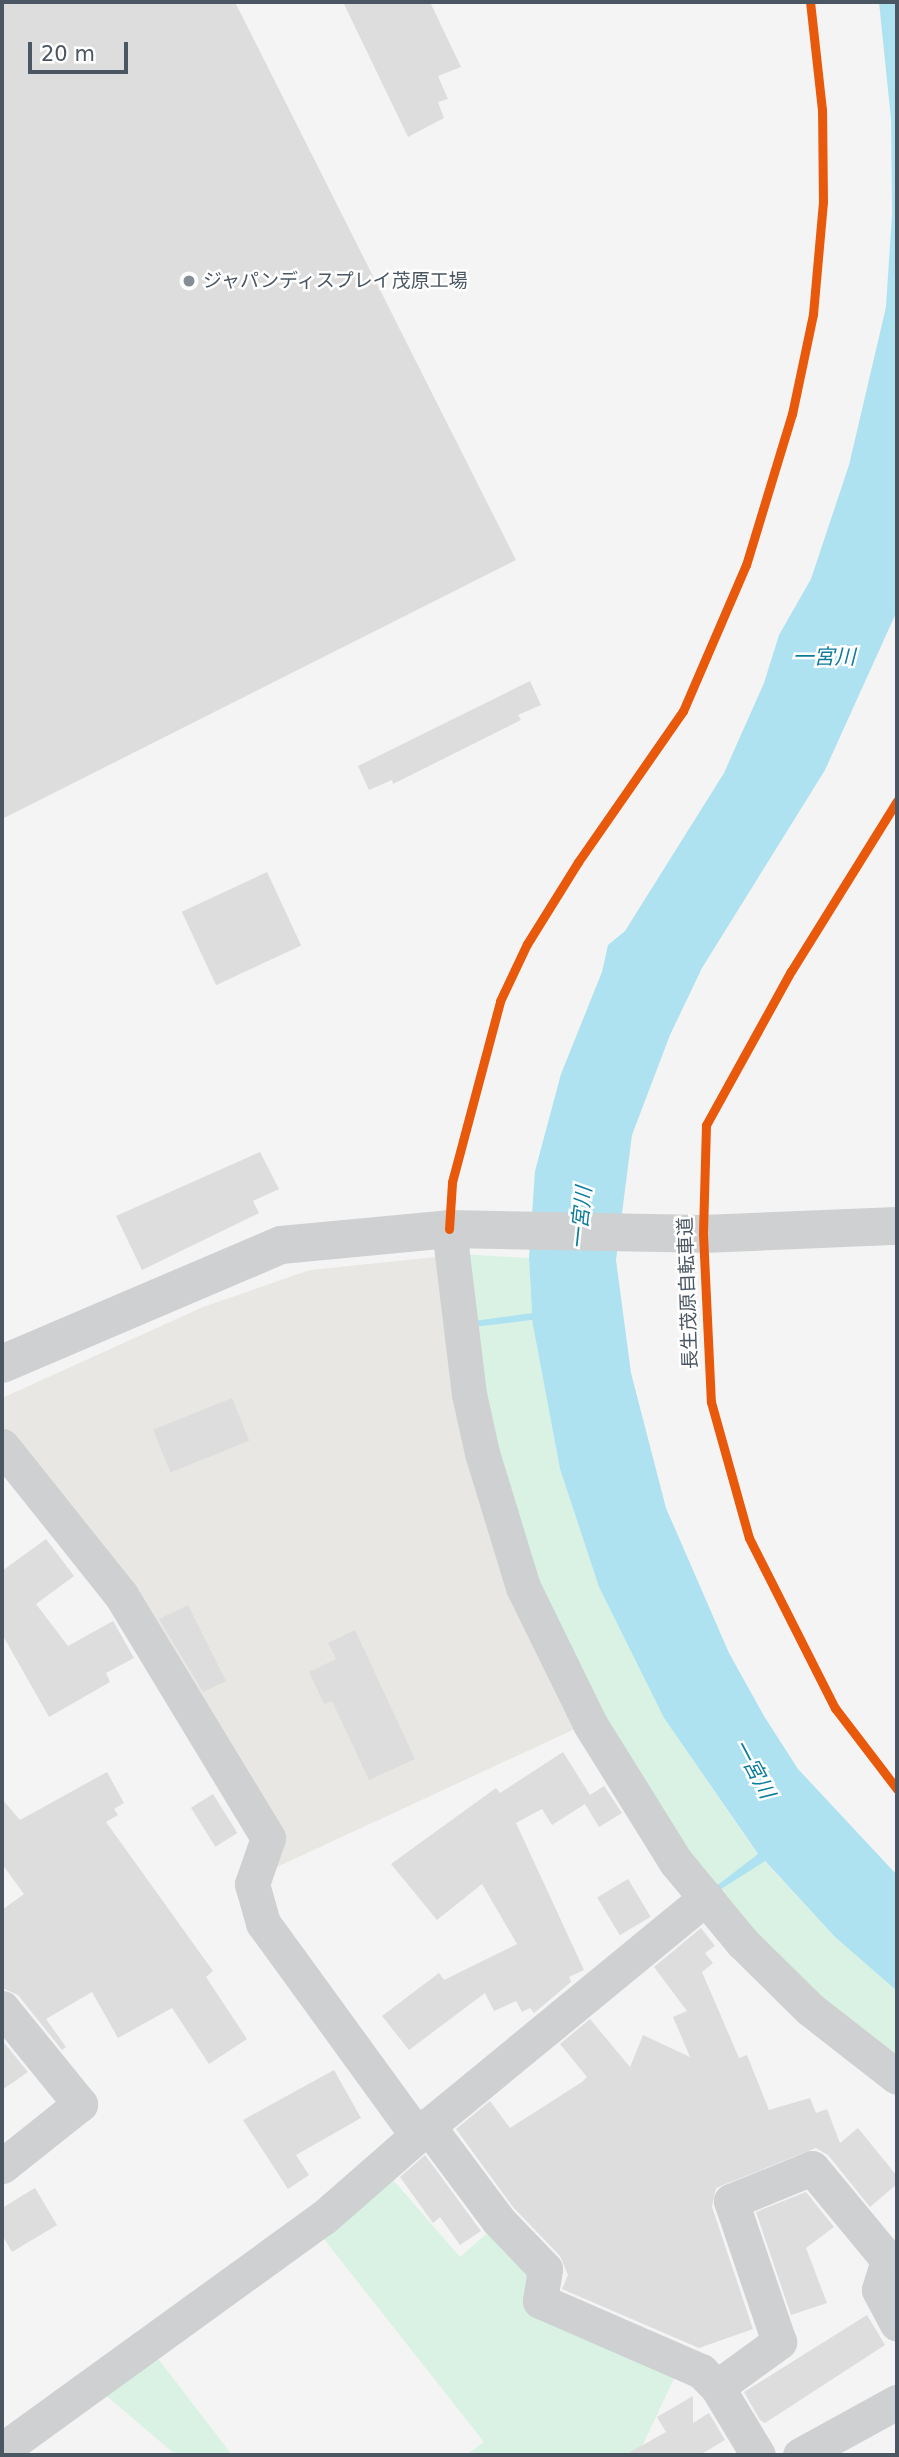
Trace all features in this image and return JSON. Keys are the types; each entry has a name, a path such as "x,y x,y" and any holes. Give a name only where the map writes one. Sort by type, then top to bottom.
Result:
{"street":[{"path":"2,1364 281,1245 455,1229 702,1234 897,1226"},
{"path":"455,1229 469,1394 482,1453 523,1587 609,1756 676,1862 742,1942 810,2009 897,2077"},
{"path":"2,1446 121,1595 268,1838 251,1884 263,1923 411,2127 428,2126"},
{"path":"2,2450 323,2218 428,2126 706,1898"},
{"path":"2,2008 80,2104 2,2166"},
{"path":"428,2126 498,2220 545,2269 540,2301 701,2371 717,2386 758,2455"},
{"path":"717,2386 779,2342 731,2201 812,2168 888,2260 879,2290 897,2324"},
{"path":"800,2455 897,2402"}],"shaded area":[{"path":"436,1257 577,1728 264,1873 278,1842 127,1581 2,1426 2,1398 203,1307 310,1270"}],"green space":[{"path":"460,1254 529,1258 532,1313 473,1321"},
{"path":"532,1320 560,1469 599,1587 664,1718 758,1855 715,1887 661,1823 600,1718 517,1538 486,1423 474,1327"},
{"path":"764,1861 835,1937 897,1991 897,2064 778,1962 718,1891"},
{"path":"388,2174 460,2257 492,2229 535,2272 532,2307 678,2370 638,2455 466,2455 484,2442 320,2234"},
{"path":"156,2356 232,2455 176,2455 103,2393"}],"water":[{"name":"一宮川","path":"879,2 897,2 897,611 825,770 702,968 670,1035 632,1135 616,1260 631,1373 666,1508 729,1653 764,1716 798,1769 897,1875 897,1991 835,1937 765,1861 718,1891 715,1887 758,1854 664,1718 599,1587 560,1469 532,1320 474,1327 473,1321 532,1313 529,1258 535,1171 561,1074 602,972 608,945 625,931 724,773 764,683 779,635 811,579 849,465 886,307 892,214 891,119"}],"building":[{"name":"ジャパンディスプレイ茂原工場","path":"2,2 235,2 516,560 2,819"},
{"path":"343,2 430,2 461,67 438,76 448,99 438,102 444,118 408,137"},
{"path":"530,681 541,705 518,715 521,720 393,784 392,780 369,790 358,766"},
{"path":"267,872 301,945 216,985 182,912"},
{"path":"260,1152 279,1189 253,1201 259,1213 142,1270 116,1216"},
{"path":"232,1398 249,1441 170,1472 153,1430"},
{"path":"46,1539 74,1576 36,1604 68,1646 113,1621 134,1658 106,1673 110,1682 49,1717 2,1634 2,1571"},
{"path":"188,1605 226,1681 203,1692 159,1619"},
{"path":"355,1630 415,1759 369,1780 332,1701 324,1704 309,1672 336,1659 328,1643"},
{"path":"563,1752 590,1795 604,1786 622,1813 599,1827 585,1804 552,1825 542,1809 516,1823 584,1970 569,1977 571,1982 534,2013 530,2008 522,2012 516,2001 494,2011 485,1993 409,2050 382,2016 439,1973 444,1980 517,1944 482,1884 437,1920 391,1864 496,1788 500,1793"},
{"path":"107,1772 124,1803 114,1809 118,1815 106,1822 213,1971 206,1977 247,2039 209,2064 172,2008 118,2038 92,1992 46,2019 66,2047 62,2050 18,1995 2,1988 2,1910 24,1894 2,1864 2,1799 20,1820"},
{"path":"213,1794 237,1833 215,1847 191,1808"},
{"path":"628,1879 651,1917 620,1935 597,1898"},
{"path":"701,1928 715,1946 705,1953 713,1963 702,1972 739,2058 747,2055 769,2110 810,2098 816,2113 827,2109 840,2143 858,2128 897,2176 897,2184 870,2207 828,2155 816,2148 716,2188 712,2207 753,2329 699,2348 562,2289 568,2275 560,2256 513,2207 456,2129 490,2101 510,2128 582,2082 587,2077 560,2044 590,2019 630,2067 643,2035 690,2057 673,2017 687,2011 654,1967"},
{"path":"2,2040 28,2072 2,2090"},
{"path":"334,2070 361,2118 296,2155 309,2175 288,2189 243,2120"},
{"path":"425,2155 481,2231 460,2245 440,2217 433,2223 400,2177"},
{"path":"35,2188 57,2225 12,2252 2,2235 2,2208"},
{"path":"806,2192 834,2227 806,2248 827,2303 791,2315 756,2212"},
{"path":"867,2315 885,2345 765,2423 760,2420 744,2392"},
{"path":"693,2396 693,2423 709,2413 725,2440 700,2455 625,2455 666,2432 657,2417"}],"cycle path":[{"path":"449,1229 452,1182 500,1001 527,944 578,862 683,711 746,565 792,414 813,314 823,202 822,110 810,2"},
{"name":"長生茂原自転車道","path":"897,801 791,971 706,1125 703,1234 711,1402 749,1538 835,1708 897,1789"}],"place":[{"name":"ジャパンディスプレイ茂原工場","path":"189,281"}]}
